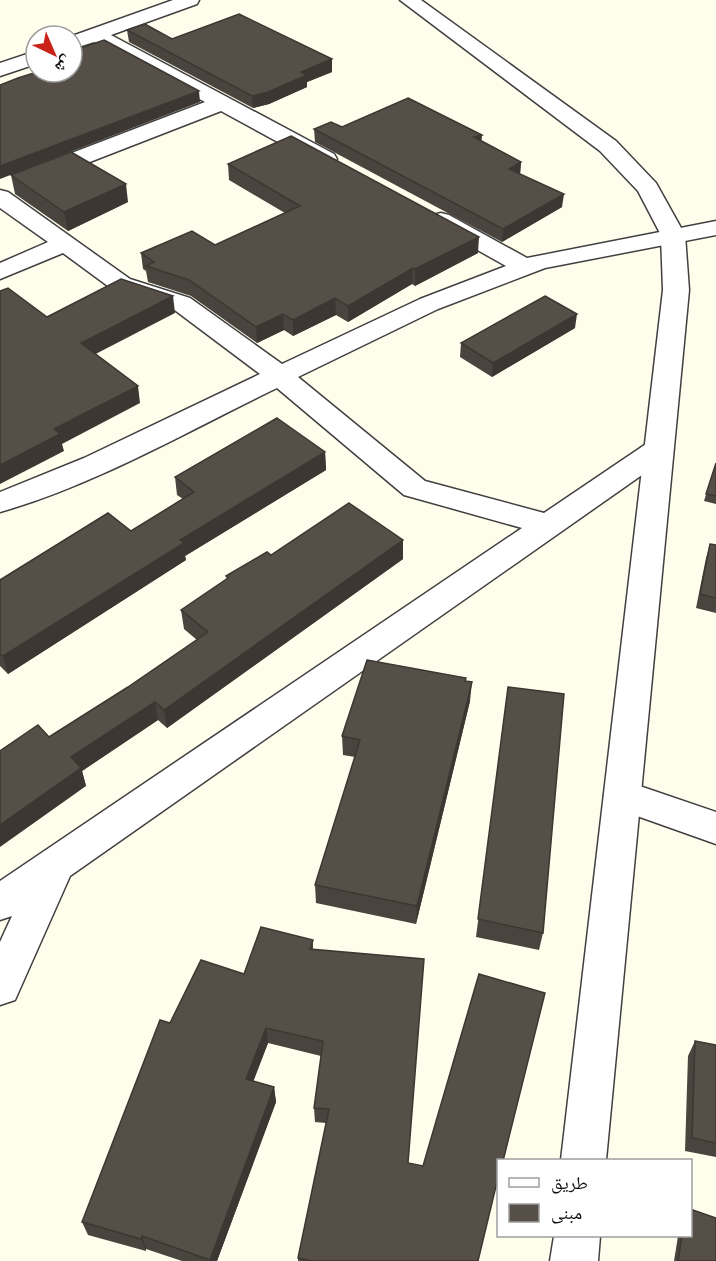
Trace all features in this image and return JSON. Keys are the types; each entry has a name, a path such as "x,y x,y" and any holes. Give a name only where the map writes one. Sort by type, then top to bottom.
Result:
{"street":[{"path":"84,39 190,0"},
{"path":"409,0 608,146 648,188 673,235 676,290 584,1159"},
{"path":"96,35 348,171"},
{"path":"0,70 24,61"},
{"path":"222,103 8,188 64,244 121,284 181,303 280,376 415,488 549,525"},
{"path":"421,210 526,267"},
{"path":"0,502 18,497 94,465 429,304 526,267 716,228"},
{"path":"0,272 64,244"},
{"path":"0,903 659,449"},
{"path":"622,795 716,828"},
{"path":"0,986 56,864"},
{"path":"574,1261 576,1237"}],"building":[{"path":"239,14 332,59 301,72 307,75 268,92 252,96 127,30 145,24 172,39"},
{"path":"104,40 199,91 0,166 0,85 24,76 24,84 84,84 84,47"},
{"path":"408,98 482,135 474,137 521,162 509,169 564,194 503,229 314,129 331,122 342,127"},
{"path":"291,136 479,237 413,268 348,306 335,298 293,320 283,314 256,327 189,280 146,266 154,262 141,253 192,231 215,245 300,206 228,164"},
{"path":"71,152 126,184 64,212 11,175"},
{"path":"121,279 173,296 81,343 138,386 54,429 60,434 0,465 0,291 8,288 47,317"},
{"path":"545,296 577,314 493,363 461,343"},
{"path":"277,418 325,452 180,540 184,543 3,656 0,654 0,580 108,513 131,531 194,492 175,477"},
{"path":"716,463 716,496 706,494"},
{"path":"349,503 403,540 164,710 155,702 71,757 81,768 0,825 0,751 38,725 49,737 128,687 208,632 181,610 228,578 226,576 267,552 271,555"},
{"path":"710,544 716,545 716,598 700,594"},
{"path":"367,660 466,678 465,681 472,682 417,906 315,885 360,740 342,736"},
{"path":"508,687 564,694 543,933 478,919"},
{"path":"261,927 313,940 310,949 424,959 408,1163 423,1166 479,974 545,993 504,1159 497,1159 497,1182 478,1261 312,1261 298,1258 329,1109 314,1108 323,1041 266,1028 246,1079 274,1087 210,1260 142,1236 141,1239 82,1222 160,1020 170,1023 201,960 244,974"},
{"path":"695,1041 716,1045 716,1143 692,1138"},
{"path":"692,1210 716,1218 716,1261 678,1261 682,1237 692,1237"}]}
